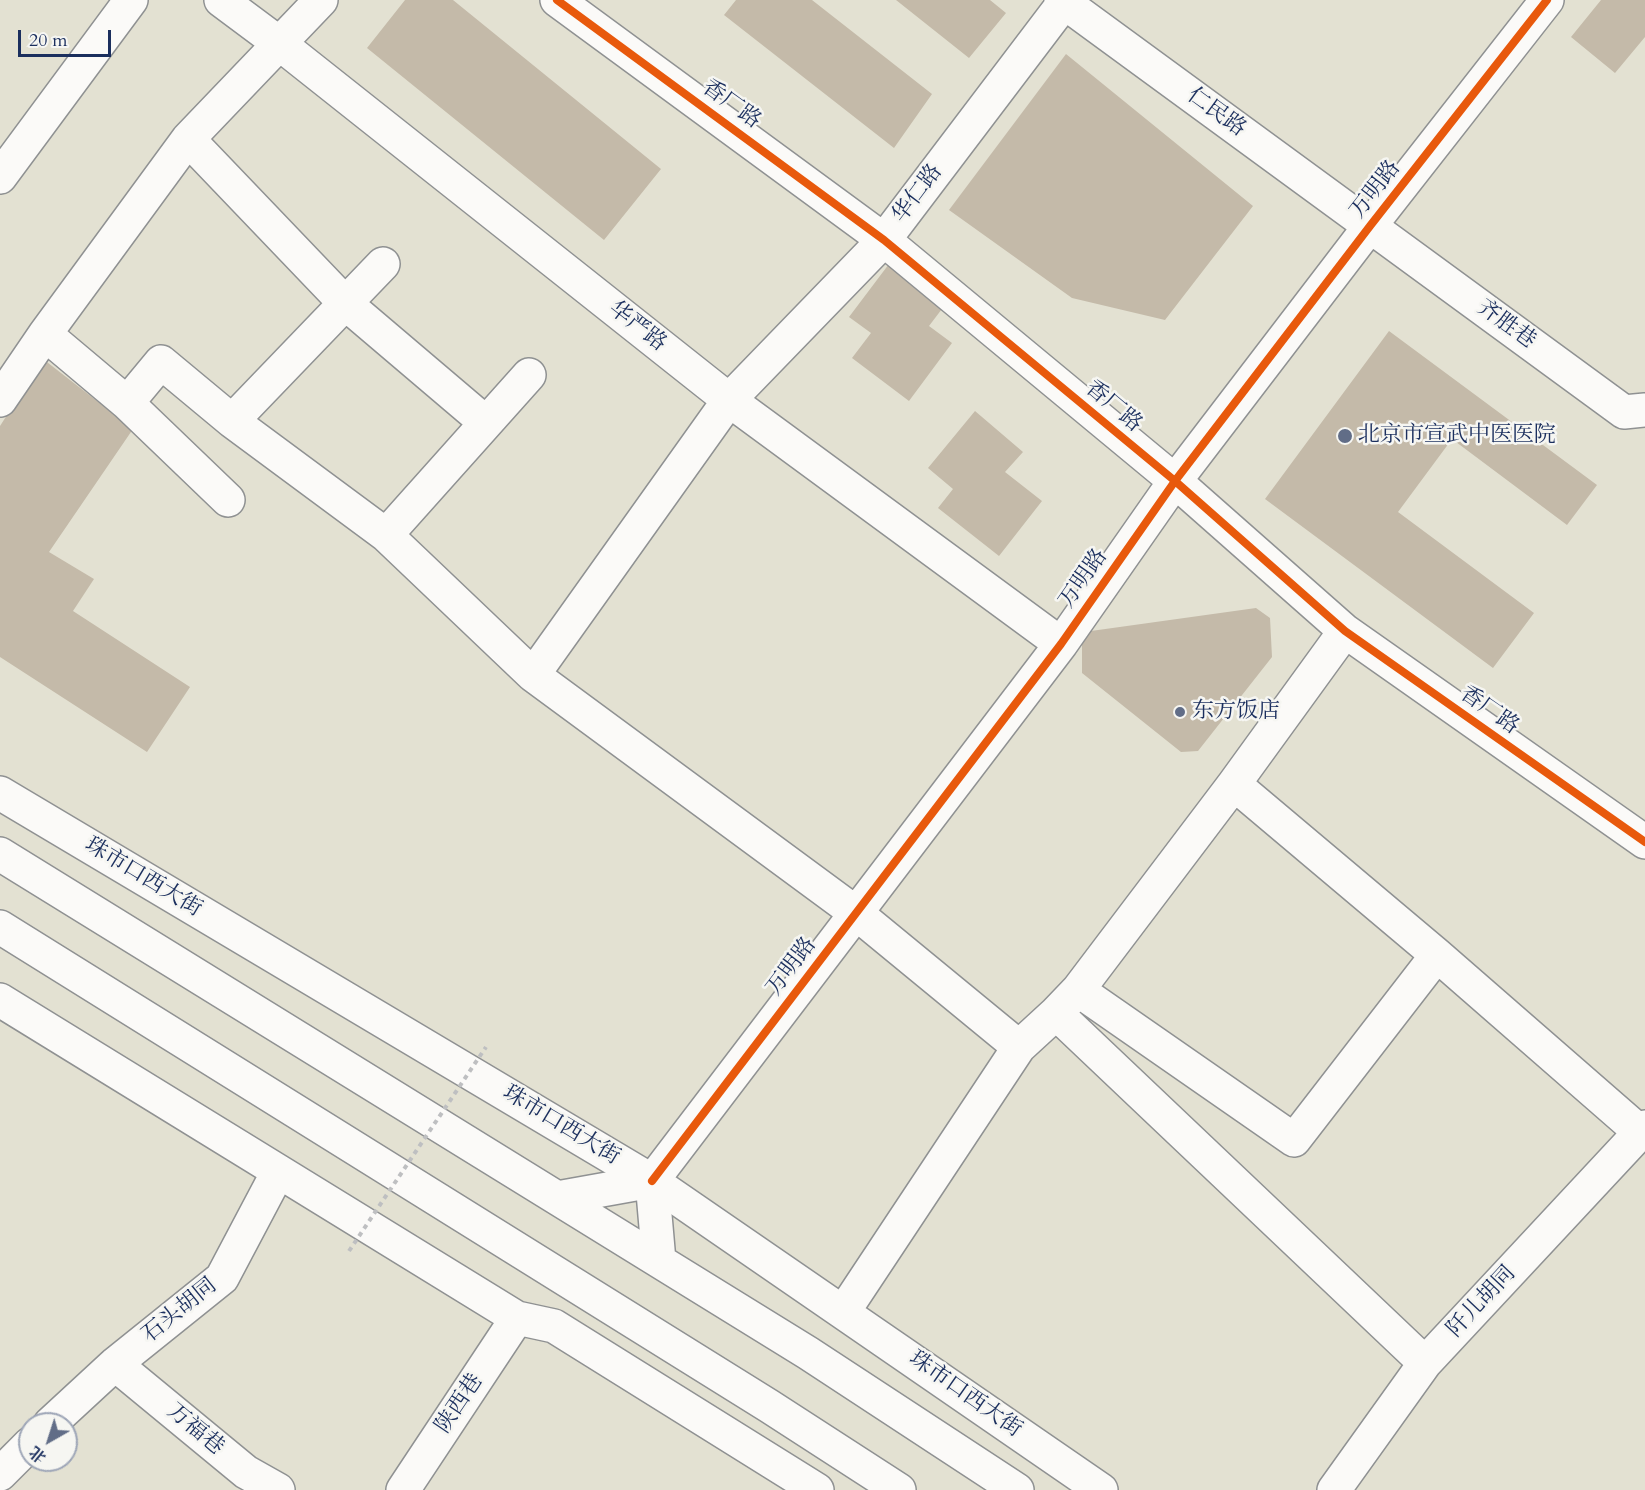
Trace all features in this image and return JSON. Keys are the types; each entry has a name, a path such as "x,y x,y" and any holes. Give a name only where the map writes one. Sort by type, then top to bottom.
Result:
{"street":[{"path":"0,177 131,0"},
{"name":"华严路","path":"221,0 280,44 729,400 1061,644"},
{"path":"0,400 45,334 188,139 321,0"},
{"name":"香厂路","path":"556,0 884,240 1175,481 1345,631 1645,842"},
{"name":"万明路","path":"652,1181 1061,644 1175,481 1547,0"},
{"name":"华仁路","path":"533,675 729,400 884,240 1064,1"},
{"name":"仁民路","path":"1064,1 1370,226"},
{"path":"188,139 345,303 485,422"},
{"name":"齐胜巷","path":"1370,226 1624,412 1645,410"},
{"path":"232,421 383,264"},
{"path":"45,334 127,403 228,500"},
{"path":"127,403 161,362 232,421 386,535 533,675 855,913 1018,1047"},
{"path":"386,535 529,375"},
{"path":"844,1311 1018,1047 1067,1002 1234,784 1345,631"},
{"path":"1234,784 1642,1130"},
{"name":"珠市口西大街","path":"0,793 652,1181 1101,1490"},
{"path":"0,854 808,1353 1017,1490"},
{"path":"0,927 759,1400 899,1490"},
{"path":"1067,1002 1294,1140 1437,955"},
{"path":"0,1000 517,1318 554,1326 817,1490"},
{"path":"1067,1002 1425,1363"},
{"name":"阡儿胡同","path":"1334,1490 1425,1363 1642,1130"},
{"name":"石头胡同","path":"63,1412 115,1364 222,1278 278,1172"},
{"path":"557,1198 652,1181 659,1261"},
{"name":"陕西巷","path":"403,1490 517,1318"},
{"name":"万福巷","path":"115,1364 239,1481 278,1490"},
{"path":"0,1474 18,1456"}],"path":[{"path":"349,1251 486,1047"}],"building":[{"path":"405,0 453,0 661,169 604,240 367,48"},
{"path":"736,0 812,0 932,94 894,148 724,15"},
{"path":"896,0 990,0 1006,13 969,58"},
{"path":"1601,0 1645,0 1645,37 1615,73 1571,37"},
{"path":"1066,54 1253,206 1165,320 1072,298 949,210"},
{"path":"895,256 951,297 929,326 952,343 909,401 852,358 871,333 849,317"},
{"name":"北京市宣武中医医院","path":"1389,331 1597,485 1567,525 1452,439 1398,512 1534,613 1493,668 1265,499"},
{"path":"43,359 133,429 49,552 94,579 73,611 190,687 147,752 0,657 0,426"},
{"path":"975,411 1023,452 1005,472 1042,501 999,556 938,508 953,489 928,468"},
{"name":"东方饭店","path":"1256,608 1270,618 1272,657 1198,751 1181,752 1082,673 1082,641 1091,631"}],"cycle path":[{"path":"557,0 884,240 1175,481 1345,631 1645,842"},
{"path":"652,1181 1061,644 1175,481 1547,0"}],"place":[{"name":"北京市宣武中医医院","path":"1345,436"},
{"name":"东方饭店","path":"1180,712"}]}
